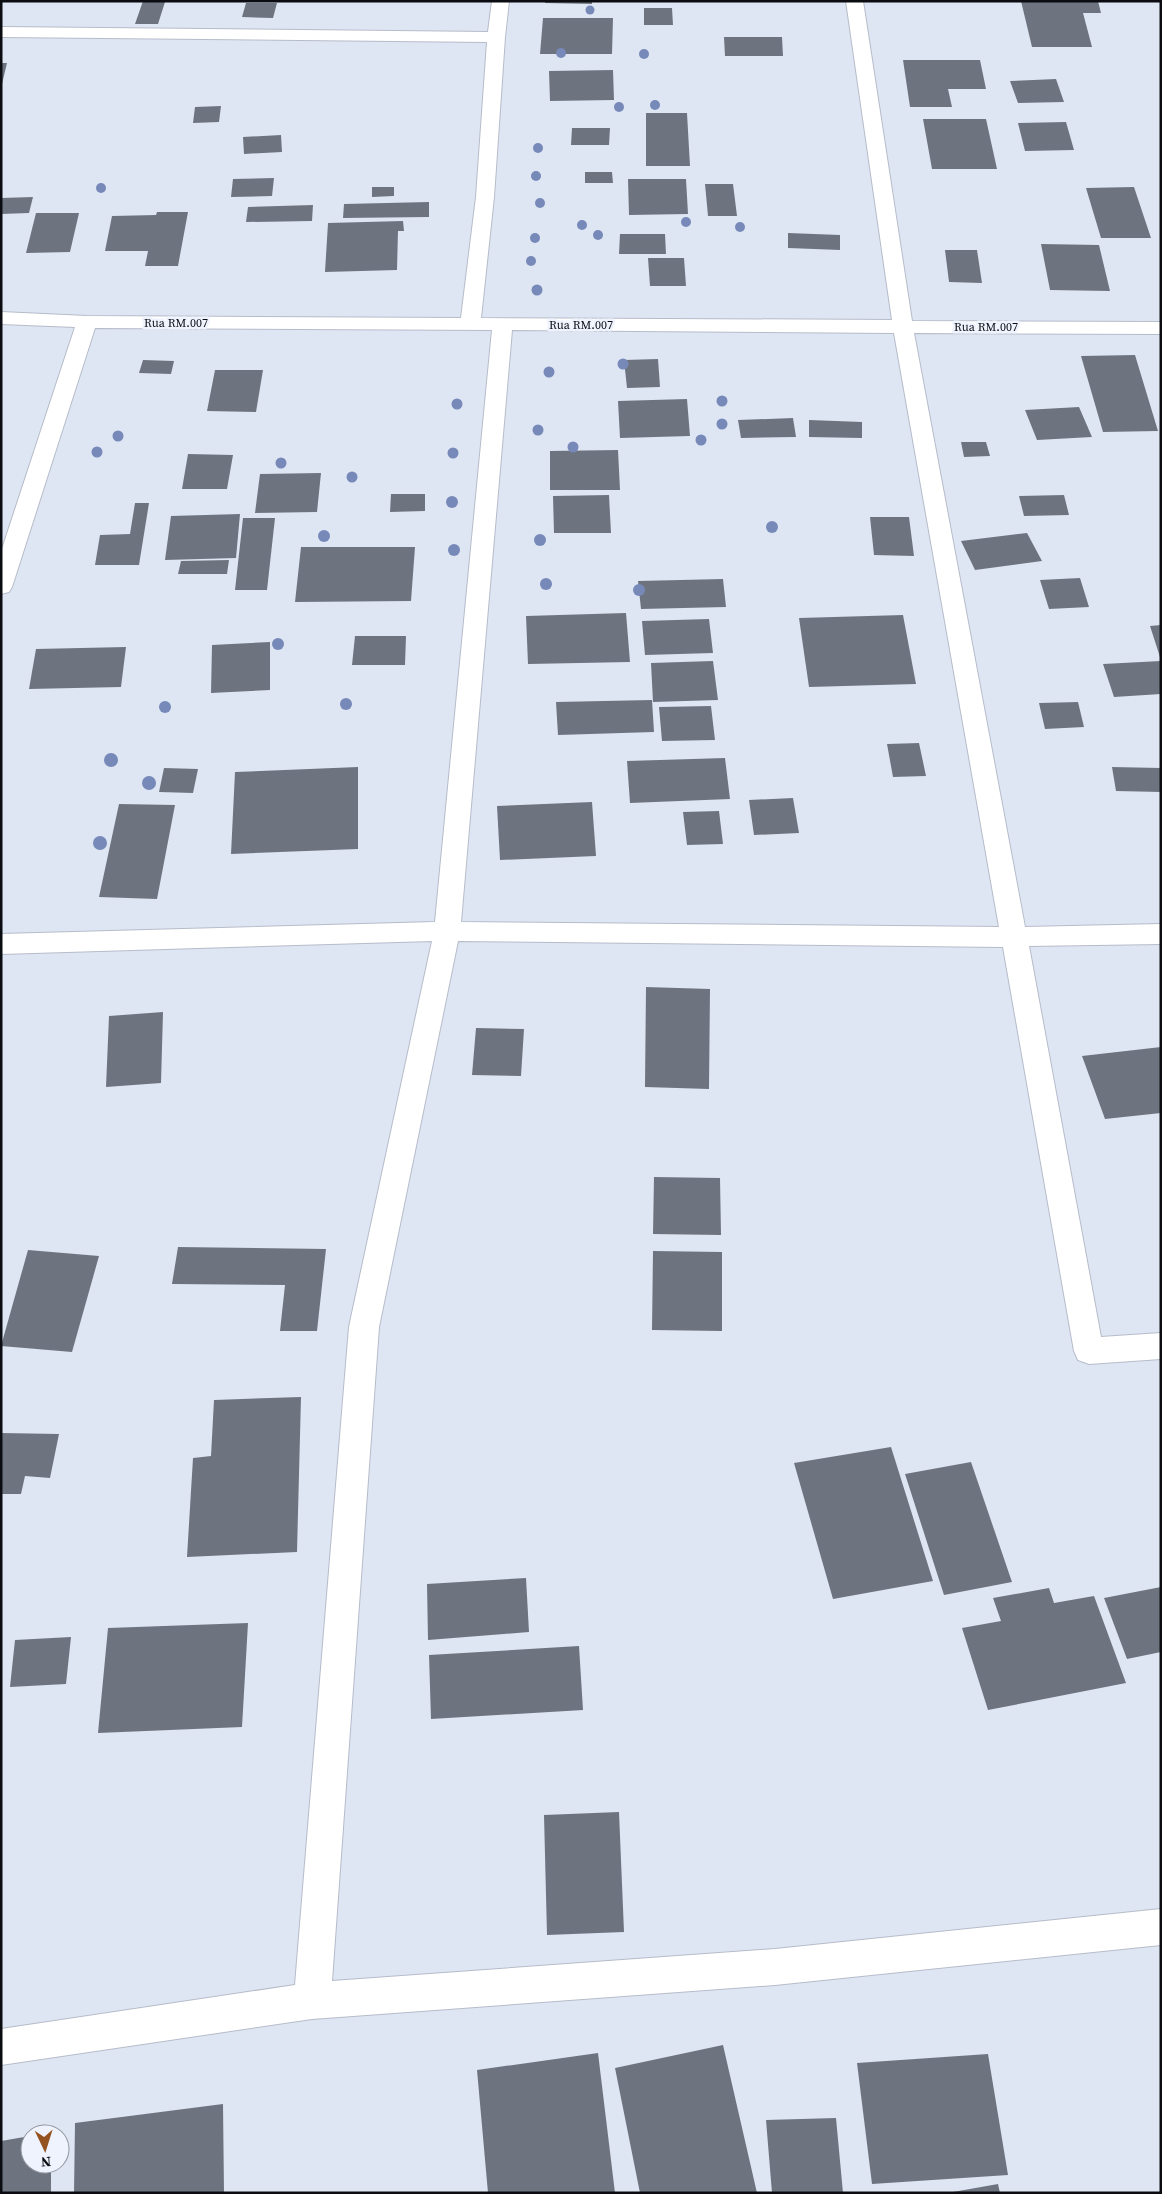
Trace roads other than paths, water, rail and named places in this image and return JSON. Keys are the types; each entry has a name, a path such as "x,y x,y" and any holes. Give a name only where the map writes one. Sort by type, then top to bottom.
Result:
{"street":[{"path":"470,324 485,197 496,37 501,1"},
{"path":"854,1 903,326 1089,1351 1161,1346"},
{"path":"1,32 496,37"},
{"name":"Rua RM.007","path":"1,318 87,322 1161,328"},
{"path":"1,587 87,322"},
{"path":"312,2001 364,1327 447,931 503,324"},
{"path":"1,944 447,931 1014,937 1161,934"},
{"path":"1,2048 312,2001 775,1967 1161,1927"}]}
